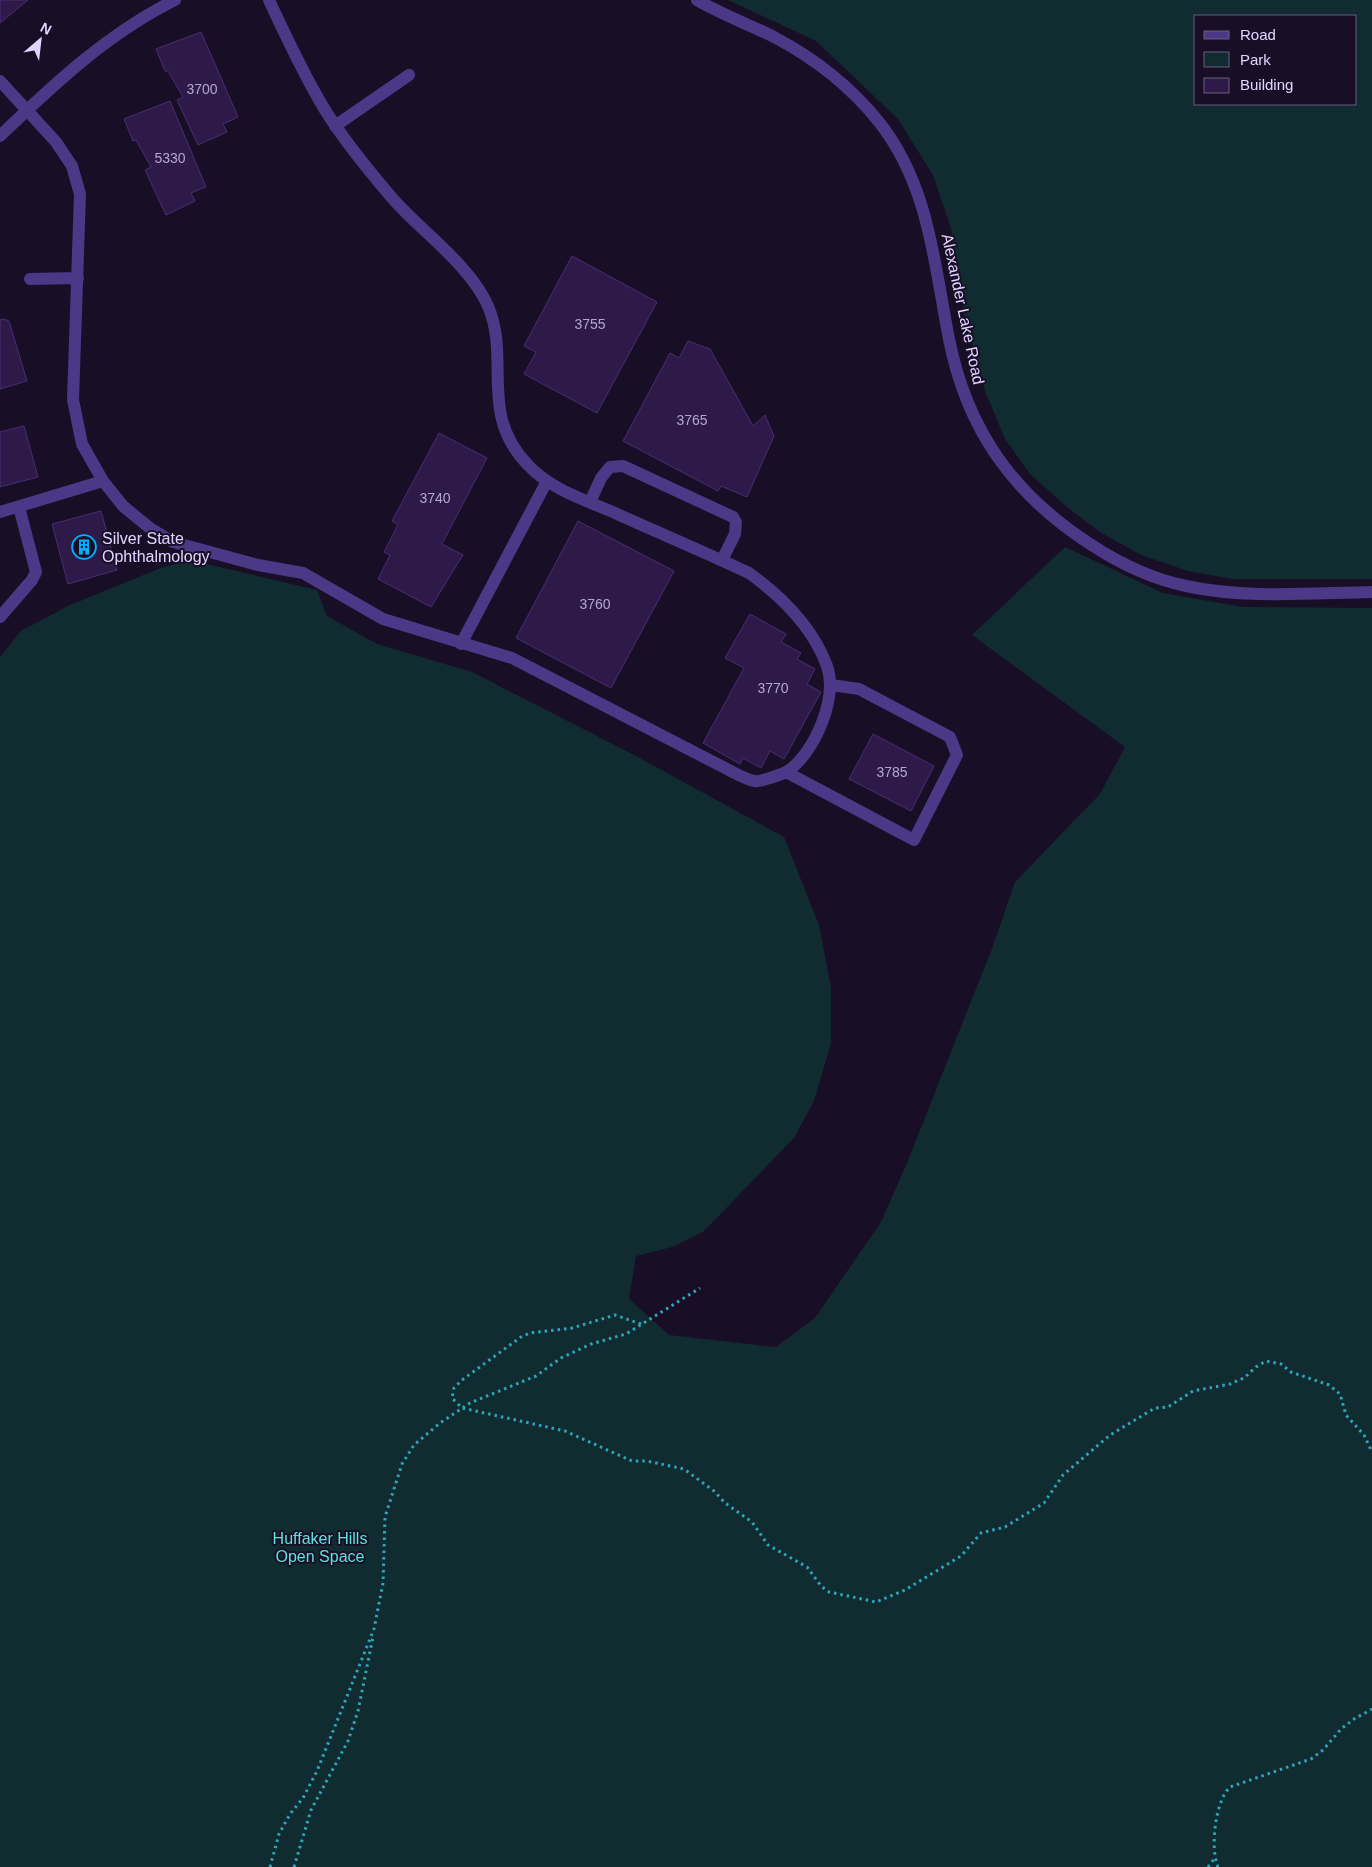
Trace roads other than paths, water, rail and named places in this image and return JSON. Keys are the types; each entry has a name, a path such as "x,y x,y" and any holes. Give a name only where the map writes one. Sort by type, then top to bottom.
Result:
{"street":[{"path":"0,136 58,80 102,45 137,21 175,0"},
{"name":"Alexander Lake Road","path":"697,0 774,37 826,70 852,93 902,156 916,187 928,222 949,338 964,394 976,424 992,451 1014,480 1040,506 1069,530 1102,551 1146,573 1186,586 1250,593 1372,592"},
{"path":"0,81 56,142 72,166 80,194 73,400 82,444 103,481 123,506 151,529 173,542 258,565 304,573 383,619 512,658 718,765 756,781 786,772 796,764 814,738 828,709 831,685 827,665 804,626 774,591 749,573 590,502 547,481 528,466 516,452 506,432 500,413 493,323 488,306 478,289 398,204 336,126 309,81 270,3"},
{"path":"336,126 409,75"},
{"path":"30,279 78,278"},
{"path":"590,502 601,478 610,467 623,466 733,517 736,522 735,534 722,560"},
{"path":"0,512 103,481"},
{"path":"462,644 547,481"},
{"path":"0,617 32,580 36,572 19,507"},
{"path":"786,772 914,840 957,755 950,736 859,689 831,685"}],"place":[{"name":"Silver State Ophthalmology","path":"84,547"}],"park label":[{"name":"Huffaker Hills Open Space","path":"320,1547"}]}
